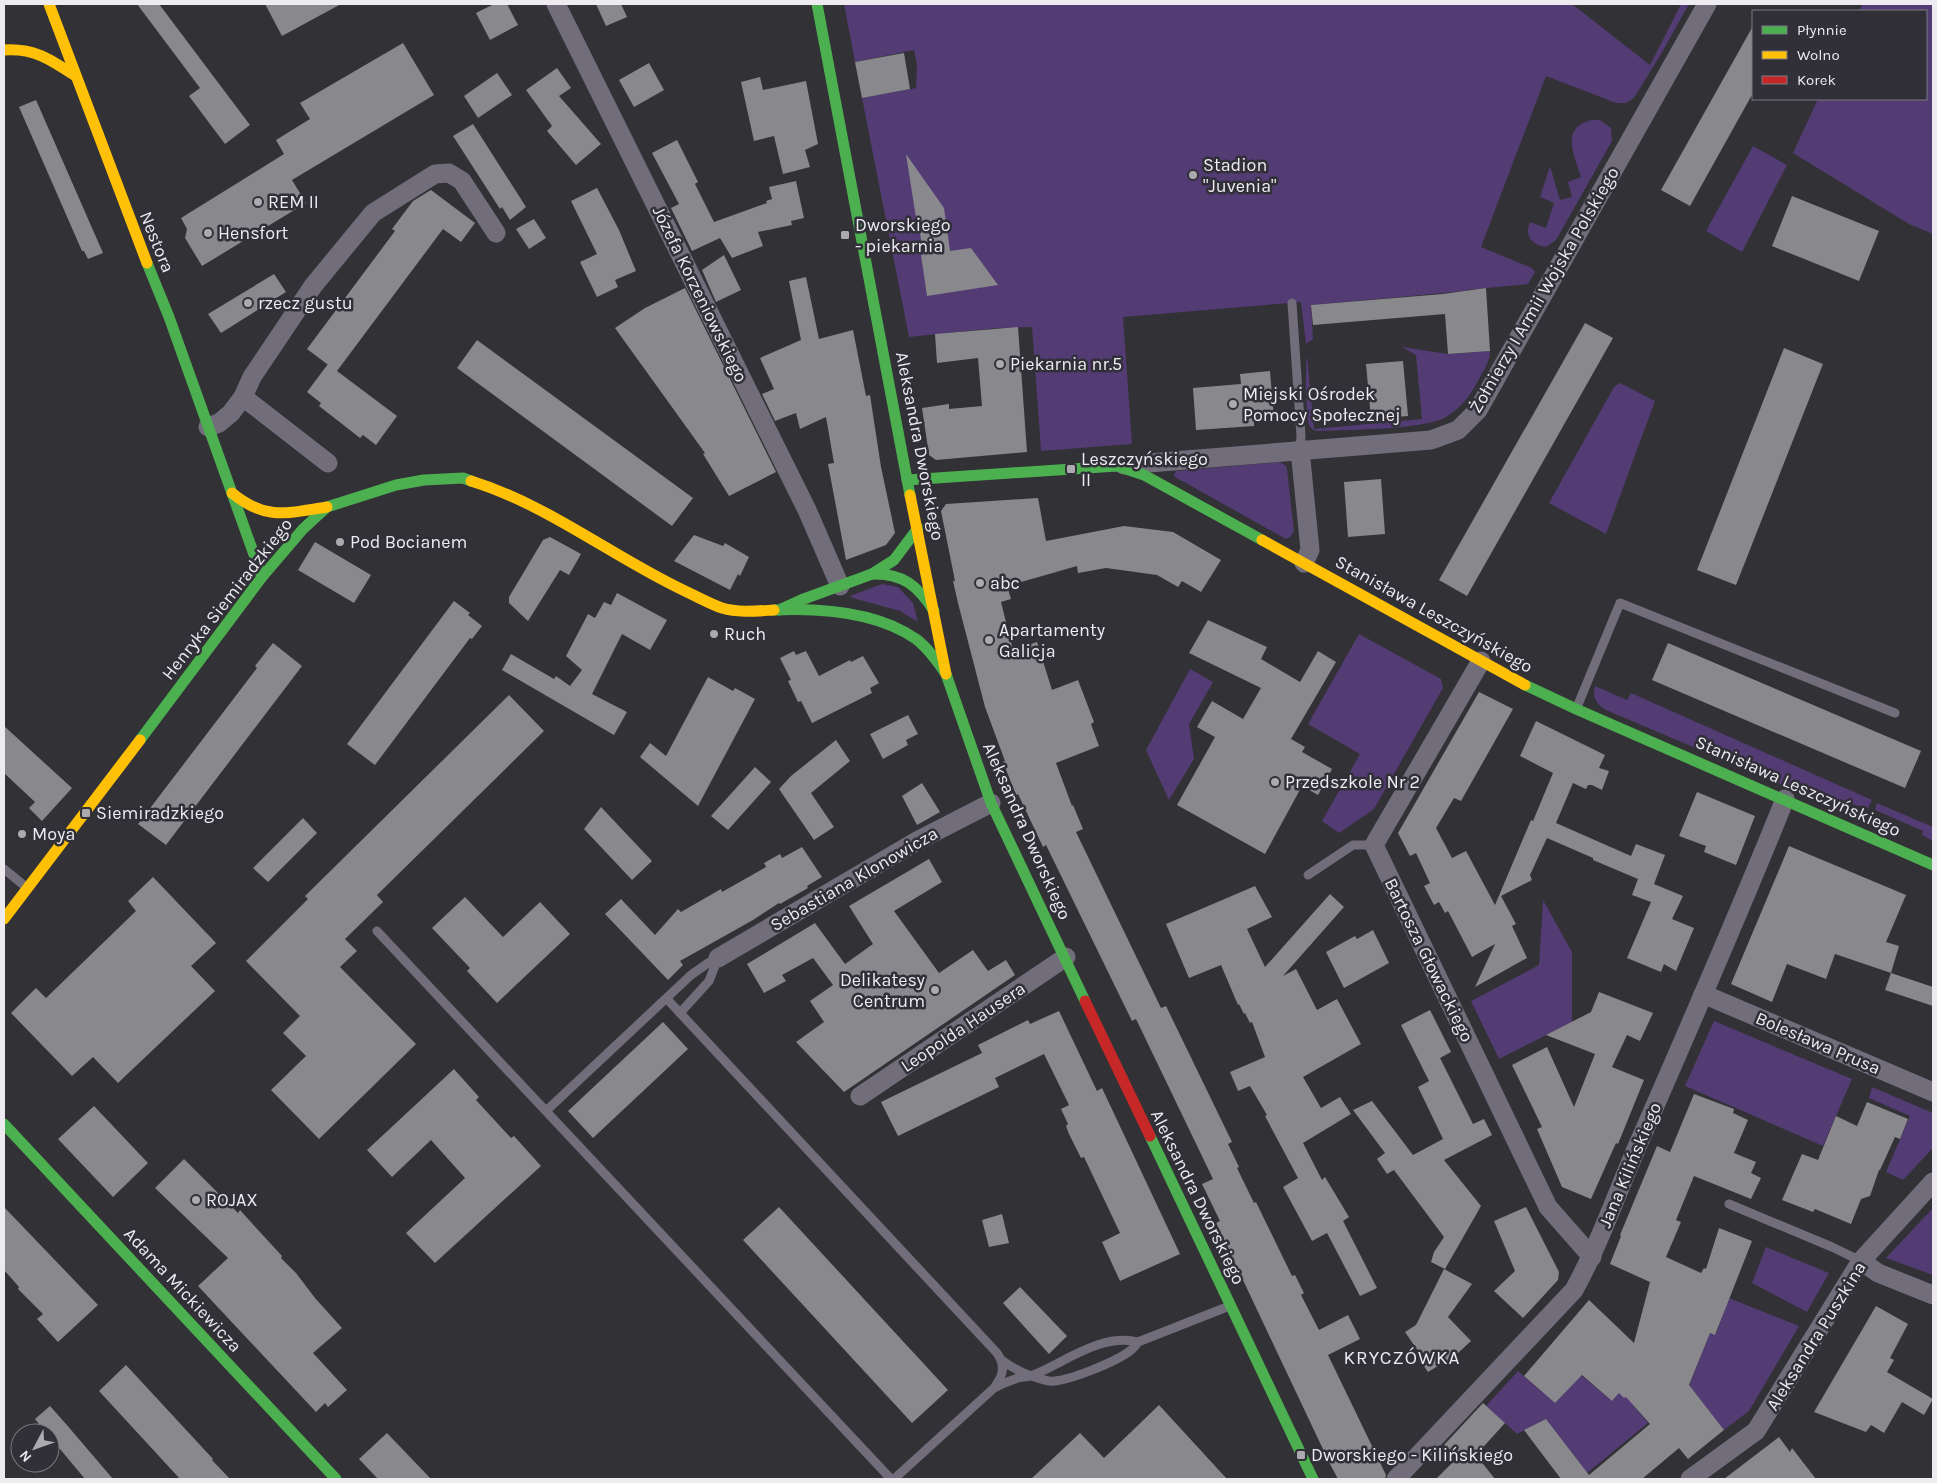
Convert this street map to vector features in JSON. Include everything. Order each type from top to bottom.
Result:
[{"type":"street","name":"Nestora","points":[[49,4],[74,75],[168,317],[262,577]]},
{"type":"street","name":"Józefa Korzeniowskiego","points":[[556,4],[806,510],[840,586]]},
{"type":"street","name":"Aleksandra Dworskiego","points":[[817,4],[907,480],[936,614],[946,674],[961,721],[992,803],[1313,1479]]},
{"type":"street","name":"Żołnierzy I Armii Wojska Polskiego","points":[[1117,466],[1431,440],[1458,430],[1478,410],[1707,4]]},
{"type":"street","points":[[4,50],[21,49],[49,59],[74,75]]},
{"type":"street","points":[[208,427],[219,423],[228,416],[242,398],[252,377],[313,286],[373,213],[435,174],[449,173],[462,181],[496,233]]},
{"type":"street","points":[[242,398],[328,463]]},
{"type":"street","points":[[1300,450],[1310,550],[1304,563]]},
{"type":"street","name":"Stanisława Leszczyńskiego","points":[[907,480],[1117,466],[1144,475],[1481,662],[1576,708],[1933,865]]},
{"type":"street","name":"Henryka Siemiradzkiego","points":[[4,919],[262,577],[303,529],[327,508],[396,484],[463,478],[489,486],[572,526],[656,577],[722,608],[745,612],[778,610],[839,611],[894,627],[917,640],[946,674]]},
{"type":"street","points":[[232,493],[243,504],[256,511],[271,514],[327,508]]},
{"type":"street","points":[[778,610],[872,574],[894,560],[918,528]]},
{"type":"street","points":[[872,574],[892,574],[904,579],[928,601],[936,614]]},
{"type":"street","points":[[1374,845],[1481,662]]},
{"type":"street","name":"Jana Kilińskiego","points":[[1396,1479],[1574,1290],[1592,1256],[1637,1145],[1785,799]]},
{"type":"street","name":"Sebastiana Klonowicza","points":[[718,958],[910,846],[992,803]]},
{"type":"street","name":"Bartosza Głowackiego","points":[[1374,845],[1548,1207],[1592,1256]]},
{"type":"street","name":"Leopolda Hausera","points":[[860,1096],[1066,957]]},
{"type":"street","name":"Bolesława Prusa","points":[[1703,994],[1933,1092]]},
{"type":"street","name":"Adama Mickiewicza","points":[[4,1124],[336,1479]]},
{"type":"street","name":"Aleksandra Puszkina","points":[[1690,1479],[1756,1431],[1861,1261],[1933,1182]]},
{"type":"street","points":[[1861,1261],[1878,1273],[1933,1295]]},
{"type":"lane","points":[[1292,303],[1301,427],[1300,450]]},
{"type":"lane","points":[[1576,708],[1620,603],[1895,713]]},
{"type":"lane","points":[[1308,875],[1353,845],[1374,845]]},
{"type":"lane","points":[[4,869],[28,888]]},
{"type":"lane","points":[[377,930],[892,1479],[994,1388],[1001,1378],[1002,1361],[998,1353],[666,999]]},
{"type":"lane","points":[[546,1111],[691,976],[718,958]]},
{"type":"lane","points":[[680,1013],[710,981],[718,958]]},
{"type":"lane","points":[[1730,1204],[1861,1261]]},
{"type":"lane","points":[[1002,1361],[1021,1372],[1050,1381],[1066,1378],[1112,1362],[1133,1350],[1138,1342],[1230,1306]]},
{"type":"lane","points":[[994,1388],[1032,1375],[1106,1342],[1129,1339],[1138,1342]]},
{"type":"shaded area","name":"Stadion \"Juvenia\"","points":[[844,4],[1572,4],[1650,65],[1681,4],[1689,4],[1634,98],[1626,103],[1616,103],[1546,76],[1481,247],[1532,268],[1535,272],[1528,284],[1311,305],[1313,339],[1306,344],[1301,302],[1123,317],[1132,444],[1041,451],[1032,327],[997,328],[909,337],[862,98],[916,88],[917,65],[914,50],[855,62]]},
{"type":"shaded area","points":[[1863,4],[1933,4],[1933,234],[1909,224],[1793,153],[1818,100],[1927,100],[1927,10],[1860,10]]},
{"type":"shaded area","points":[[1592,120],[1600,120],[1611,128],[1612,141],[1556,240],[1546,247],[1541,246],[1530,239],[1528,227],[1530,222],[1546,228],[1554,203],[1540,197],[1550,166],[1560,200],[1572,197],[1568,182],[1581,177],[1573,151],[1572,136],[1582,124]]},
{"type":"shaded area","points":[[1753,146],[1787,165],[1742,252],[1706,231]]},
{"type":"shaded area","points":[[1402,347],[1448,354],[1490,351],[1490,355],[1471,393],[1460,406],[1446,417],[1421,425],[1403,427],[1317,431],[1311,428],[1308,419],[1307,401],[1307,356],[1314,429],[1422,419],[1416,355]]},
{"type":"shaded area","points":[[1620,383],[1655,401],[1606,534],[1549,503],[1614,387]]},
{"type":"shaded area","points":[[1280,462],[1287,469],[1294,531],[1286,539],[1174,475],[1176,471]]},
{"type":"shaded area","points":[[882,584],[898,587],[913,603],[918,622],[900,611],[850,596]]},
{"type":"shaded area","points":[[1359,634],[1441,679],[1443,688],[1374,809],[1339,833],[1322,821],[1360,754],[1308,724]]},
{"type":"shaded area","points":[[1190,669],[1213,682],[1189,724],[1194,759],[1169,800],[1146,750]]},
{"type":"shaded area","points":[[1595,686],[1627,700],[1631,693],[1872,800],[1868,808],[1832,799],[1823,802],[1606,710],[1596,700],[1594,694]]},
{"type":"shaded area","points":[[1877,803],[1933,827],[1933,841],[1922,835],[1923,831],[1875,810]]},
{"type":"shaded area","points":[[1543,900],[1572,952],[1572,1022],[1499,1059],[1471,1001],[1539,965]]},
{"type":"shaded area","points":[[1714,1021],[1852,1079],[1823,1146],[1685,1086]]},
{"type":"shaded area","points":[[1872,1087],[1933,1113],[1933,1148],[1903,1180],[1886,1172],[1910,1116],[1869,1098]]},
{"type":"shaded area","points":[[1933,1208],[1933,1275],[1886,1258]]},
{"type":"shaded area","points":[[1766,1247],[1829,1273],[1807,1312],[1752,1283]]},
{"type":"shaded area","points":[[1729,1298],[1799,1326],[1749,1411],[1724,1430],[1689,1386],[1710,1332],[1716,1334]]},
{"type":"shaded area","points":[[1518,1371],[1555,1403],[1581,1375],[1612,1401],[1619,1393],[1629,1393],[1633,1405],[1648,1423],[1587,1473],[1546,1419],[1517,1434],[1486,1406]]},
{"type":"building","points":[[137,4],[159,4],[250,125],[225,144],[189,96],[200,88]]},
{"type":"building","points":[[265,4],[341,4],[282,36]]},
{"type":"building","points":[[494,4],[507,4],[518,25],[490,40],[476,13]]},
{"type":"building","points":[[596,4],[621,4],[627,17],[606,26]]},
{"type":"building","points":[[1752,28],[1752,95],[1690,206],[1661,190]]},
{"type":"building","points":[[403,43],[434,95],[292,180],[306,203],[202,266],[185,238],[187,229],[181,218],[284,154],[276,140],[310,119],[300,103]]},
{"type":"building","points":[[904,53],[910,89],[862,98],[855,62]]},
{"type":"building","points":[[649,63],[664,90],[634,107],[619,80]]},
{"type":"building","points":[[557,68],[571,88],[559,96],[601,144],[576,165],[547,131],[552,126],[526,90]]},
{"type":"building","points":[[497,73],[512,95],[478,118],[464,96]]},
{"type":"building","points":[[760,77],[763,90],[806,81],[818,144],[805,150],[810,167],[783,174],[774,136],[754,141],[741,82]]},
{"type":"building","points":[[36,100],[103,253],[88,259],[84,251],[82,251],[19,107]]},
{"type":"building","points":[[473,124],[526,207],[510,220],[502,207],[500,209],[453,136]]},
{"type":"building","points":[[677,140],[698,182],[695,184],[714,222],[767,203],[766,201],[772,199],[769,187],[796,181],[804,218],[791,221],[792,225],[758,232],[763,246],[732,258],[720,238],[692,251],[671,208],[679,204],[652,153]]},
{"type":"building","points":[[906,154],[944,208],[950,251],[971,248],[998,285],[927,296],[918,218],[916,218]]},
{"type":"building","points":[[597,188],[619,230],[636,271],[615,280],[618,287],[597,297],[580,262],[597,254],[571,201]]},
{"type":"building","points":[[431,190],[475,223],[461,242],[443,229],[337,371],[397,416],[376,445],[363,435],[360,438],[319,406],[321,403],[307,392],[328,364],[307,349],[395,231],[392,229],[413,201]]},
{"type":"building","points":[[1792,196],[1879,231],[1859,281],[1772,246]]},
{"type":"building","points":[[534,219],[546,238],[529,249],[516,229]]},
{"type":"building","points":[[724,255],[741,290],[716,302],[702,270]]},
{"type":"building","name":"rzecz gustu","points":[[274,274],[286,292],[221,333],[208,314]]},
{"type":"building","points":[[806,277],[819,339],[853,330],[866,396],[870,395],[881,467],[895,533],[886,545],[846,560],[828,464],[834,463],[826,417],[800,429],[796,413],[775,421],[762,394],[774,389],[760,358],[801,340],[789,281]]},
{"type":"building","points":[[685,288],[776,472],[729,496],[703,454],[705,453],[615,328],[645,308]]},
{"type":"building","points":[[1486,288],[1490,351],[1448,354],[1445,314],[1313,325],[1311,305],[1443,294]]},
{"type":"building","points":[[1585,323],[1613,338],[1467,596],[1439,580]]},
{"type":"building","points":[[1018,327],[1027,452],[936,460],[929,455],[922,408],[949,404],[949,409],[982,406],[978,358],[937,363],[935,334]]},
{"type":"building","points":[[477,340],[693,498],[672,526],[457,368]]},
{"type":"building","points":[[1784,348],[1823,364],[1736,585],[1697,570]]},
{"type":"building","points":[[1403,361],[1408,416],[1371,419],[1366,364]]},
{"type":"building","name":"Miejski Ośrodek Pomocy Społecznej","points":[[1270,371],[1274,420],[1254,422],[1254,426],[1196,430],[1193,388],[1241,384],[1240,374]]},
{"type":"building","points":[[1381,479],[1385,534],[1348,537],[1344,482]]},
{"type":"building","points":[[1038,498],[1046,541],[1124,526],[1173,532],[1221,560],[1201,592],[1182,581],[1178,587],[1157,575],[1106,568],[1078,573],[1077,566],[1007,586],[1011,599],[1001,602],[1013,650],[1037,642],[1052,690],[1078,680],[1094,722],[1091,724],[1099,746],[1056,763],[1083,829],[1076,832],[1161,1008],[1166,1006],[1232,1142],[1228,1144],[1239,1167],[1237,1168],[1254,1203],[1256,1202],[1292,1276],[1295,1275],[1304,1293],[1301,1295],[1319,1330],[1348,1315],[1360,1339],[1328,1355],[1386,1475],[1385,1479],[1338,1479],[1330,1464],[1216,1223],[1220,1221],[1202,1184],[1213,1179],[1136,1019],[1132,1021],[1046,845],[1043,847],[1018,794],[1016,795],[1003,762],[1005,761],[985,707],[958,603],[941,511],[946,504]]},
{"type":"building","points":[[694,535],[723,546],[725,543],[749,557],[740,576],[738,574],[730,590],[674,561]]},
{"type":"building","points":[[550,537],[581,554],[569,575],[560,570],[528,621],[509,603],[509,597],[543,540]]},
{"type":"building","points":[[315,542],[371,575],[354,603],[298,570]]},
{"type":"building","points":[[617,593],[667,620],[650,650],[622,634],[592,694],[627,712],[614,735],[502,670],[511,654],[554,679],[556,676],[570,686],[582,670],[566,656],[588,614],[595,618],[604,602],[611,605]]},
{"type":"building","points":[[454,601],[470,613],[468,615],[482,626],[472,639],[470,638],[375,765],[347,744]]},
{"type":"building","points":[[1208,620],[1267,647],[1261,659],[1300,682],[1318,651],[1336,662],[1291,739],[1305,747],[1302,752],[1332,769],[1318,795],[1302,786],[1265,854],[1177,805],[1215,737],[1197,727],[1212,701],[1243,719],[1261,688],[1189,653]]},
{"type":"building","points":[[273,643],[302,666],[166,845],[138,824],[257,668],[255,666]]},
{"type":"building","points":[[1668,643],[1921,751],[1905,788],[1652,680]]},
{"type":"building","points":[[794,651],[796,655],[806,651],[819,676],[850,660],[851,662],[863,656],[879,683],[870,688],[872,693],[812,723],[801,701],[798,702],[788,681],[791,680],[780,658]]},
{"type":"building","points":[[708,677],[733,691],[735,688],[755,699],[698,806],[640,757],[650,743],[666,756]]},
{"type":"building","points":[[1479,692],[1513,709],[1461,801],[1454,798],[1436,828],[1452,858],[1466,851],[1495,905],[1553,773],[1520,756],[1536,721],[1605,755],[1599,768],[1609,771],[1602,790],[1592,785],[1588,785],[1586,789],[1573,783],[1556,823],[1631,856],[1636,844],[1665,855],[1654,884],[1683,896],[1672,919],[1694,928],[1676,971],[1664,964],[1661,972],[1627,958],[1651,902],[1632,895],[1638,879],[1547,838],[1530,875],[1532,880],[1501,896],[1516,924],[1512,926],[1527,958],[1475,987],[1495,944],[1472,957],[1448,911],[1445,913],[1439,902],[1434,905],[1424,886],[1430,883],[1416,853],[1410,856],[1398,833]]},
{"type":"building","points":[[509,695],[544,731],[377,895],[383,902],[345,939],[357,951],[340,967],[416,1044],[319,1139],[271,1090],[306,1056],[283,1033],[300,1016],[246,961],[308,899],[305,896]]},
{"type":"building","points":[[908,715],[918,734],[906,740],[908,745],[883,759],[870,734]]},
{"type":"building","points":[[4,726],[72,788],[42,821],[29,808],[35,802],[4,773]]},
{"type":"building","points":[[836,740],[850,761],[811,793],[834,827],[814,840],[779,789],[791,776]]},
{"type":"building","points":[[755,767],[771,782],[728,830],[711,816]]},
{"type":"building","points":[[922,783],[940,812],[917,825],[902,796]]},
{"type":"building","points":[[1697,792],[1755,816],[1736,865],[1704,852],[1706,846],[1679,836]]},
{"type":"building","points":[[601,807],[652,861],[632,880],[584,829]]},
{"type":"building","points":[[303,818],[317,833],[268,882],[253,868]]},
{"type":"building","points":[[1789,846],[1906,895],[1886,942],[1899,946],[1891,973],[1835,954],[1826,979],[1787,964],[1772,1002],[1731,984]]},
{"type":"building","points":[[802,847],[822,877],[807,886],[808,888],[680,961],[683,965],[668,980],[605,914],[621,899],[655,935],[678,909],[681,912],[721,889],[722,892],[766,867],[764,863],[780,854],[782,858]]},
{"type":"building","points":[[929,859],[942,882],[894,911],[939,973],[973,950],[988,971],[1006,960],[1015,975],[844,1092],[796,1042],[824,1022],[810,1001],[833,985],[813,958],[782,975],[786,981],[764,993],[747,964],[815,923],[845,964],[873,944],[849,906]]},
{"type":"building","points":[[153,877],[216,943],[191,966],[215,991],[118,1083],[93,1057],[72,1076],[11,1013],[36,988],[46,998],[136,911],[128,901]]},
{"type":"building","points":[[1255,886],[1272,917],[1247,929],[1265,967],[1330,894],[1344,907],[1283,976],[1296,969],[1317,1010],[1337,999],[1361,1044],[1303,1077],[1321,1108],[1340,1097],[1351,1114],[1303,1143],[1322,1180],[1325,1177],[1349,1217],[1343,1221],[1377,1288],[1360,1296],[1327,1233],[1312,1241],[1283,1187],[1298,1178],[1265,1116],[1267,1115],[1250,1086],[1238,1091],[1230,1072],[1265,1057],[1252,1022],[1250,1023],[1238,1005],[1221,965],[1189,978],[1166,924]]},
{"type":"building","points":[[465,897],[503,937],[540,902],[570,934],[497,1003],[467,971],[470,968],[432,928]]},
{"type":"building","points":[[1373,930],[1389,963],[1344,988],[1326,952],[1355,936],[1357,939]]},
{"type":"building","points":[[1891,973],[1933,987],[1933,1006],[1885,990]]},
{"type":"building","points":[[1599,992],[1653,1013],[1640,1041],[1627,1035],[1612,1067],[1644,1080],[1618,1144],[1616,1143],[1591,1199],[1562,1187],[1537,1129],[1542,1127],[1512,1065],[1547,1047],[1574,1107],[1595,1054],[1546,1035],[1591,1012]]},
{"type":"building","points":[[1430,1010],[1451,1052],[1440,1058],[1473,1124],[1484,1119],[1492,1135],[1444,1160],[1481,1206],[1445,1269],[1431,1262],[1434,1252],[1444,1237],[1394,1170],[1387,1174],[1377,1159],[1385,1153],[1353,1110],[1372,1101],[1413,1155],[1443,1139],[1418,1087],[1429,1081],[1401,1025]]},
{"type":"building","points":[[1059,1011],[1097,1091],[1102,1088],[1180,1254],[1120,1281],[1102,1242],[1120,1233],[1084,1157],[1081,1158],[1069,1134],[1066,1126],[1068,1124],[1061,1109],[1069,1105],[1044,1054],[995,1078],[999,1087],[898,1136],[881,1102],[982,1053],[978,1045],[1028,1020],[1030,1024]]},
{"type":"building","points":[[663,1022],[688,1049],[593,1138],[568,1111]]},
{"type":"building","points":[[454,1069],[479,1097],[476,1100],[511,1138],[514,1136],[541,1166],[435,1263],[406,1233],[465,1178],[431,1140],[392,1177],[367,1150]]},
{"type":"building","points":[[1694,1094],[1734,1109],[1733,1113],[1748,1120],[1734,1153],[1756,1162],[1751,1173],[1761,1178],[1751,1199],[1694,1176],[1676,1220],[1681,1222],[1666,1257],[1701,1273],[1704,1268],[1706,1269],[1719,1228],[1752,1241],[1715,1335],[1710,1333],[1689,1385],[1724,1430],[1688,1459],[1679,1448],[1642,1479],[1561,1479],[1524,1430],[1546,1419],[1589,1475],[1650,1424],[1626,1397],[1624,1398],[1619,1393],[1612,1401],[1582,1375],[1555,1403],[1524,1376],[1589,1300],[1634,1343],[1650,1282],[1610,1264],[1657,1146],[1670,1152]]},
{"type":"building","points":[[1867,1102],[1908,1119],[1900,1139],[1895,1137],[1879,1170],[1870,1196],[1861,1199],[1851,1224],[1815,1209],[1813,1212],[1782,1200],[1802,1154],[1818,1160],[1836,1116],[1857,1126]]},
{"type":"building","points":[[94,1106],[148,1163],[113,1197],[58,1139]]},
{"type":"building","points":[[184,1159],[238,1213],[240,1210],[282,1256],[281,1258],[342,1328],[313,1353],[347,1390],[328,1407],[325,1403],[316,1412],[198,1286],[228,1258],[155,1188]]},
{"type":"building","points":[[4,1207],[98,1305],[58,1342],[37,1319],[43,1314],[18,1289],[19,1287],[4,1270]]},
{"type":"building","points":[[779,1207],[948,1390],[912,1423],[743,1240]]},
{"type":"building","points":[[1526,1207],[1559,1272],[1558,1280],[1523,1318],[1494,1291],[1515,1271],[1494,1221]]},
{"type":"building","points":[[1002,1214],[1009,1243],[989,1247],[982,1220]]},
{"type":"building","points":[[1444,1269],[1472,1284],[1448,1317],[1471,1341],[1445,1365],[1443,1363],[1428,1372],[1415,1353],[1418,1351],[1405,1332],[1416,1325]]},
{"type":"building","points":[[1020,1287],[1067,1336],[1049,1354],[1003,1303]]},
{"type":"building","points":[[1876,1306],[1908,1324],[1890,1358],[1894,1360],[1887,1372],[1933,1399],[1924,1415],[1902,1402],[1884,1433],[1871,1425],[1866,1432],[1814,1412]]},
{"type":"building","points":[[126,1365],[230,1479],[180,1479],[99,1391]]},
{"type":"building","points":[[1483,1403],[1505,1423],[1476,1455],[1495,1479],[1436,1479],[1458,1457],[1444,1445]]},
{"type":"building","points":[[1159,1405],[1227,1479],[1031,1479],[1080,1433],[1104,1458]]},
{"type":"building","points":[[50,1406],[113,1479],[85,1479],[60,1449],[60,1423],[38,1423],[35,1419]]},
{"type":"building","points":[[387,1433],[431,1479],[378,1479],[359,1459]]},
{"type":"building","points":[[1779,1437],[1790,1452],[1792,1448],[1816,1479],[1724,1479]]},
{"type":"traffic: fast","points":[[817,4],[910,495]]},
{"type":"traffic: fast","points":[[147,263],[169,317],[262,577]]},
{"type":"traffic: fast","points":[[907,480],[1117,466],[1144,475],[1262,540]]},
{"type":"traffic: fast","points":[[140,740],[262,577],[303,529],[327,507],[396,485],[424,480],[463,478],[471,481]]},
{"type":"traffic: fast","points":[[779,610],[872,574],[894,560],[918,528]]},
{"type":"traffic: fast","points":[[872,574],[893,576],[909,583],[916,588],[934,611]]},
{"type":"traffic: fast","points":[[774,610],[829,611],[866,617],[901,630],[916,639],[932,655],[946,674],[991,803],[1085,1001]]},
{"type":"traffic: fast","points":[[1525,685],[1933,865]]},
{"type":"traffic: fast","points":[[4,1124],[336,1479]]},
{"type":"traffic: fast","points":[[1150,1136],[1313,1479]]},
{"type":"traffic: slow","points":[[49,4],[147,263]]},
{"type":"traffic: slow","points":[[4,50],[33,53],[57,64],[74,75]]},
{"type":"traffic: slow","points":[[471,481],[500,491],[527,504],[633,564],[713,605],[735,611],[774,610]]},
{"type":"traffic: slow","points":[[232,493],[256,508],[277,513],[327,507]]},
{"type":"traffic: slow","points":[[910,495],[946,674]]},
{"type":"traffic: slow","points":[[1262,540],[1525,685]]},
{"type":"traffic: slow","points":[[4,919],[140,740]]},
{"type":"traffic: jam","points":[[1085,1001],[1150,1136]]},
{"type":"place","name":"Stadion \"Juvenia\"","points":[[1193,175]]},
{"type":"place","name":"REM II","points":[[258,202]]},
{"type":"place","name":"Hensfort","points":[[208,233]]},
{"type":"place","name":"Dworskiego - piekarnia","points":[[845,235]]},
{"type":"place","name":"rzecz gustu","points":[[248,303]]},
{"type":"place","name":"Piekarnia nr.5","points":[[1000,364]]},
{"type":"place","name":"Miejski Ośrodek Pomocy Społecznej","points":[[1233,404]]},
{"type":"place","name":"Leszczyńskiego II","points":[[1071,469]]},
{"type":"place","name":"Pod Bocianem","points":[[340,542]]},
{"type":"place","name":"abc","points":[[980,583]]},
{"type":"place","name":"Ruch","points":[[714,634]]},
{"type":"place","name":"Apartamenty Galicja","points":[[989,640]]},
{"type":"place","name":"Przedszkole Nr 2","points":[[1275,782]]},
{"type":"place","name":"Siemiradzkiego","points":[[86,813]]},
{"type":"place","name":"Moya","points":[[22,834]]},
{"type":"place","name":"Delikatesy Centrum","points":[[935,990]]},
{"type":"place","name":"ROJAX","points":[[196,1200]]},
{"type":"place","name":"Dworskiego - Kilińskiego","points":[[1301,1455]]},
{"type":"district","name":"KRYCZÓWKA","points":[[1402,1357]]}]
